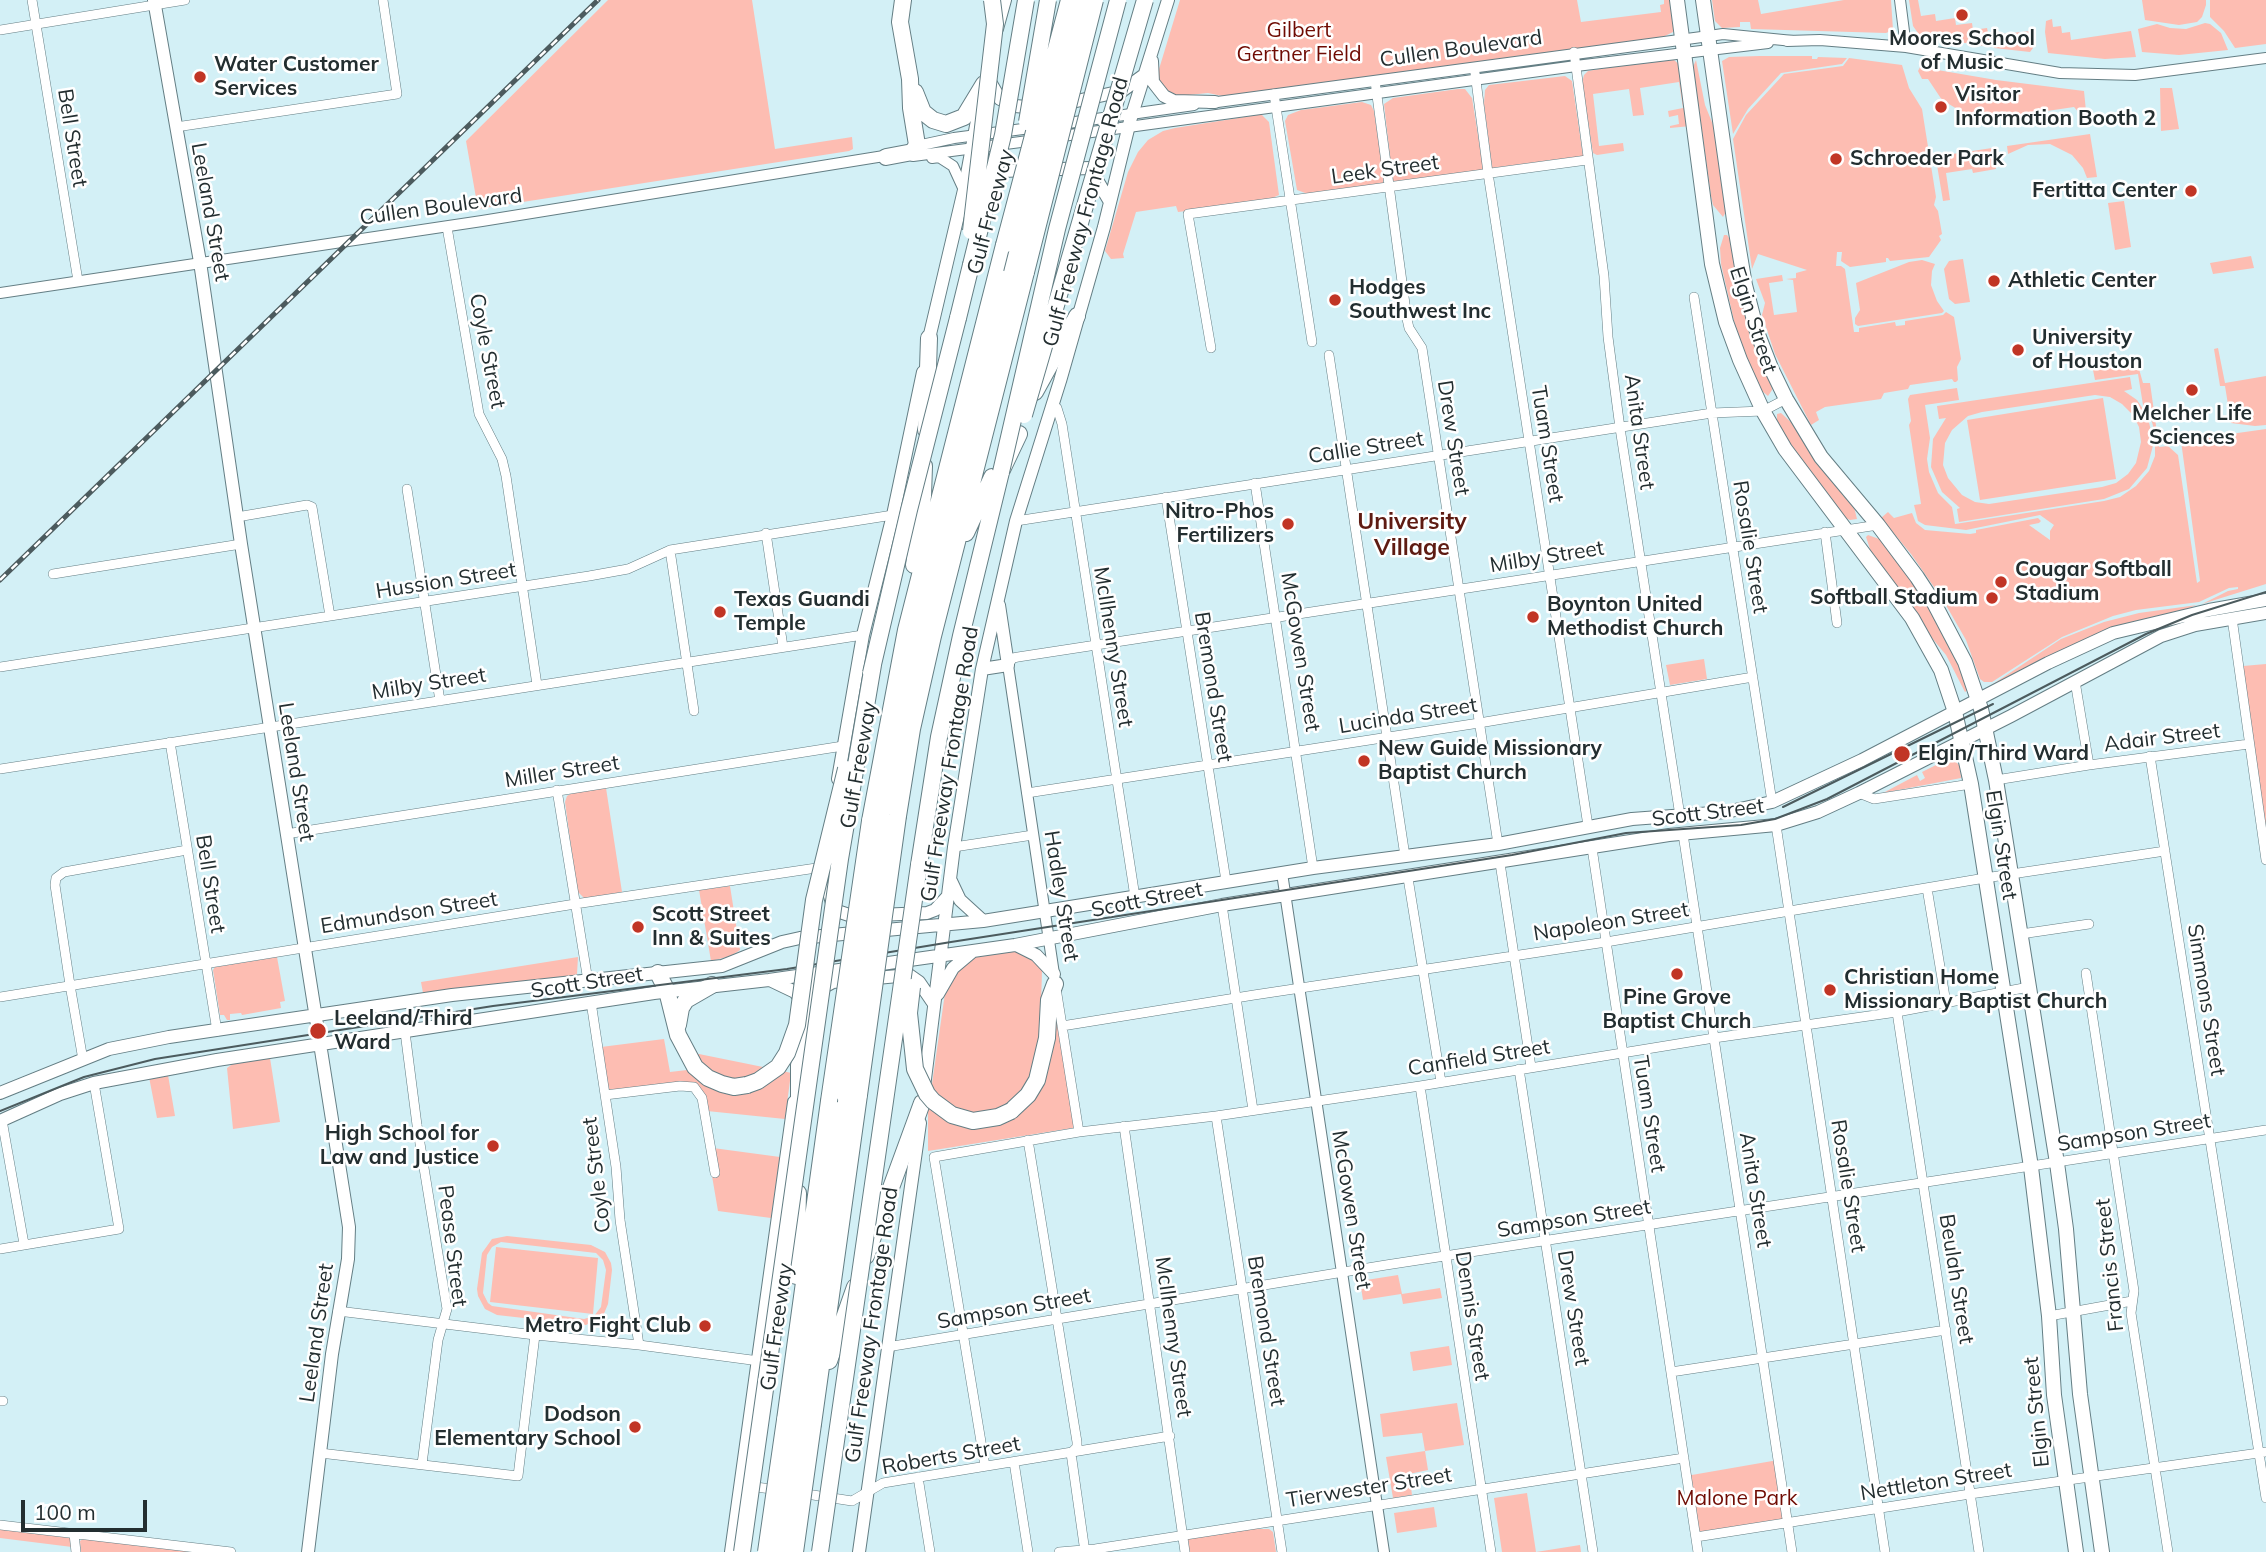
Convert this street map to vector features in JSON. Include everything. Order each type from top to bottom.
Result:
[{"type":"highway","points":[[890,158],[918,151],[900,22],[903,0]]},
{"type":"highway","points":[[971,265],[970,241],[995,24],[992,0]]},
{"type":"highway","points":[[658,973],[667,991],[683,1049],[695,1068],[708,1078],[734,1087],[758,1081],[778,1067],[787,1053],[797,1025],[814,900],[1003,135],[1026,0]]},
{"type":"highway","points":[[1003,135],[1014,113],[1035,0]]},
{"type":"highway","points":[[1004,245],[1048,0]]},
{"type":"highway","name":"Gulf Freeway","points":[[884,819],[906,630],[1069,0]]},
{"type":"highway","name":"Gulf Freeway","points":[[884,819],[912,729],[1080,0]]},
{"type":"highway","name":"Gulf Freeway","points":[[781,1552],[884,819],[911,673],[1095,0]]},
{"type":"highway","points":[[820,1552],[939,737],[1057,229],[1118,0]]},
{"type":"highway","points":[[1001,472],[1018,434],[1144,0]]},
{"type":"highway","points":[[910,79],[923,112],[933,120],[946,124],[964,117],[985,78]]},
{"type":"highway","points":[[949,571],[998,465],[1077,316]]},
{"type":"highway","points":[[906,630],[923,496],[929,338]]},
{"type":"highway","points":[[741,1552],[840,859],[873,665]]},
{"type":"highway","points":[[919,865],[909,1013],[915,1069],[933,1101],[960,1118],[983,1121],[1011,1111],[1028,1094],[1037,1080],[1047,1038],[1049,1000],[1055,979]]},
{"type":"highway","points":[[678,1035],[681,1008],[686,1000],[712,985]]},
{"type":"highway","points":[[794,1357],[799,1065]]},
{"type":"highway","name":"Gulf Freeway","points":[[795,1552],[799,1421],[794,1357],[844,1098]]},
{"type":"highway","name":"Gulf Freeway","points":[[766,1552],[799,1421],[816,1404],[844,1098]]},
{"type":"highway","points":[[816,1404],[846,1311],[922,1103]]},
{"type":"main road","points":[[731,1552],[808,1011],[824,867],[843,746],[863,635],[893,515],[929,338],[964,190],[985,78],[1005,0]]},
{"type":"main road","name":"Gulf Freeway Frontage Road","points":[[859,1552],[922,1103],[954,848],[982,669],[1016,521],[1110,202],[1132,114],[1168,0]]},
{"type":"main road","name":"Elgin Street","points":[[1677,0],[1712,264],[1726,322],[1740,360],[1763,411],[1786,449],[1905,606],[1941,670],[1955,712],[1971,784],[2031,1167],[2049,1316],[2054,1395],[2076,1552]]},
{"type":"main road","name":"Elgin Street","points":[[1703,0],[1734,220],[1745,285],[1757,332],[1786,399],[1821,457],[1917,577],[1949,629],[1965,662],[1978,699],[1996,780],[2057,1163],[2091,1476],[2102,1552]]},
{"type":"main road","name":"Leeland Street","points":[[155,2],[200,262],[241,544],[349,1227],[348,1259],[338,1311],[308,1552]]},
{"type":"main road","points":[[1152,52],[1153,82],[1164,96],[1174,101],[1215,102]]},
{"type":"main road","points":[[985,78],[1000,99],[1015,106],[1041,109],[1122,91],[1144,75]]},
{"type":"main road","points":[[964,190],[1002,171],[1090,168],[1110,202]]},
{"type":"main road","points":[[1707,225],[1734,220]]},
{"type":"main road","points":[[982,669],[1008,665],[998,598]]},
{"type":"main road","name":"Scott Street","points":[[0,1093],[109,1049],[217,1031],[452,995],[722,966],[782,942],[816,936],[983,921],[1226,881],[1497,844],[1632,819],[1726,812],[1772,802],[1862,761],[2070,652],[2113,633],[2195,613],[2266,600]]},
{"type":"main road","name":"Scott Street","points":[[1,1120],[60,1094],[94,1083],[217,1060],[667,991],[769,980],[1016,945],[1222,905],[1683,834],[1776,825],[1818,812],[1859,793],[2161,636],[2195,625],[2266,612]]},
{"type":"main road","points":[[828,844],[828,889],[837,911],[852,916],[927,912],[935,910],[948,896]]},
{"type":"main road","points":[[950,878],[960,900],[983,921]]},
{"type":"main road","points":[[1016,945],[1035,955],[1055,979]]},
{"type":"main road","points":[[808,1011],[819,989],[833,982],[909,975],[919,982],[934,1004],[948,975],[974,951]]},
{"type":"main road","points":[[769,980],[795,992],[808,1011]]},
{"type":"street","name":"Bell Street","points":[[32,0],[78,281]]},
{"type":"street","points":[[0,30],[155,2],[185,0]]},
{"type":"street","points":[[176,127],[397,94],[383,0]]},
{"type":"street","points":[[1900,0],[1906,47]]},
{"type":"street","name":"Cullen Boulevard","points":[[0,293],[890,158],[1132,114],[1574,52],[1710,43],[1723,34],[1906,47],[2060,73],[2136,75],[2266,58]]},
{"type":"street","name":"Cullen Boulevard","points":[[918,146],[1128,128],[1476,81],[1683,46]]},
{"type":"street","name":"Anita Street","points":[[1574,52],[1604,276],[1608,337],[1620,428],[1680,816]]},
{"type":"street","name":"Tuam Street","points":[[1474,68],[1588,826]]},
{"type":"street","name":"Drew Street","points":[[1374,81],[1407,319],[1409,328],[1422,348],[1497,844]]},
{"type":"street","points":[[1274,94],[1312,342]]},
{"type":"street","points":[[890,158],[939,157],[946,160],[953,166],[964,190]]},
{"type":"street","name":"Leek Street","points":[[1211,348],[1188,215],[1587,160]]},
{"type":"street","name":"Coyle Street","points":[[447,226],[479,414],[502,459],[506,476],[537,685]]},
{"type":"street","name":"Rosalie Street","points":[[1694,297],[1772,802]]},
{"type":"street","points":[[1329,355],[1405,856]]},
{"type":"street","points":[[1763,411],[1786,399]]},
{"type":"street","name":"McIlhenny Street","points":[[1052,404],[1057,408],[1062,424],[1135,897]]},
{"type":"street","name":"Callie Street","points":[[1016,521],[1712,412],[1763,411]]},
{"type":"street","name":"McGowen Street","points":[[1255,483],[1313,868]]},
{"type":"street","points":[[407,489],[440,701]]},
{"type":"street","name":"Bremond Street","points":[[1166,497],[1226,881]]},
{"type":"street","points":[[237,517],[312,507],[330,616]]},
{"type":"street","name":"Hussion Street","points":[[0,667],[622,571],[670,550],[893,515]]},
{"type":"street","name":"Milby Street","points":[[1008,665],[1018,657],[1641,559],[1878,525]]},
{"type":"street","points":[[1825,531],[1837,623]]},
{"type":"street","points":[[766,533],[783,647]]},
{"type":"street","points":[[53,574],[241,544]]},
{"type":"street","points":[[670,550],[694,711]]},
{"type":"street","points":[[2232,618],[2266,860]]},
{"type":"street","name":"Milby Street","points":[[0,769],[863,635]]},
{"type":"street","name":"Hadley Street","points":[[1008,665],[1079,1132]]},
{"type":"street","name":"Lucinda Street","points":[[1027,793],[1479,723],[1753,677]]},
{"type":"street","points":[[2075,681],[2089,765]]},
{"type":"street","name":"Bell Street","points":[[170,742],[217,1031]]},
{"type":"street","name":"Adair Street","points":[[1996,780],[2249,744]]},
{"type":"street","name":"Miller Street","points":[[286,834],[843,746]]},
{"type":"street","name":"Simmons Street","points":[[2150,756],[2263,1452],[2266,1498]]},
{"type":"street","points":[[1859,793],[1874,799],[1971,784]]},
{"type":"street","points":[[557,790],[588,981]]},
{"type":"street","name":"Rosalie Street","points":[[1776,825],[1885,1552]]},
{"type":"street","name":"Anita Street","points":[[1683,834],[1792,1552]]},
{"type":"street","points":[[954,848],[1033,835]]},
{"type":"street","name":"Tuam Street","points":[[1592,848],[1698,1552]]},
{"type":"street","points":[[83,1060],[56,878],[64,872],[187,850]]},
{"type":"street","name":"Napoleon Street","points":[[1062,1026],[1606,942],[1985,878],[2165,851]]},
{"type":"street","points":[[1500,863],[1531,1067]]},
{"type":"street","name":"Edmundson Street","points":[[0,997],[575,904],[824,867]]},
{"type":"street","name":"McGowen Street","points":[[1282,873],[1384,1552]]},
{"type":"street","points":[[1408,877],[1441,1082]]},
{"type":"street","points":[[1927,888],[1946,1003]]},
{"type":"street","points":[[1222,905],[1253,1110]]},
{"type":"street","points":[[2021,934],[2089,923]]},
{"type":"street","name":"Francis Street","points":[[2086,974],[2134,1291],[2131,1312],[2168,1552]]},
{"type":"street","name":"Canfield Street","points":[[963,1335],[934,1157],[1079,1132],[1216,1116],[1897,1012],[2029,987]]},
{"type":"street","name":"Coyle Street","points":[[592,1002],[617,1168],[620,1220],[639,1345]]},
{"type":"street","name":"Beulah Street","points":[[1897,1012],[1979,1552]]},
{"type":"street","name":"Pease Street","points":[[405,1032],[447,1309],[438,1340],[422,1464]]},
{"type":"street","name":"Drew Street","points":[[1519,1069],[1593,1552]]},
{"type":"street","points":[[0,1249],[118,1229],[94,1083]]},
{"type":"street","points":[[605,1095],[680,1086],[694,1087],[702,1098],[715,1173]]},
{"type":"street","name":"Dennis Street","points":[[1420,1086],[1491,1552]]},
{"type":"street","name":"Bremond Street","points":[[1216,1116],[1282,1552]]},
{"type":"street","points":[[1,1120],[24,1244]]},
{"type":"street","name":"McIlhenny Street","points":[[1124,1126],[1185,1552]]},
{"type":"street","name":"Sampson Street","points":[[887,1347],[1341,1272],[2266,1130]]},
{"type":"street","points":[[1028,1140],[1077,1441],[1077,1447],[1071,1453],[1085,1550]]},
{"type":"street","points":[[2049,1316],[2132,1301]]},
{"type":"street","points":[[338,1311],[759,1361]]},
{"type":"street","points":[[1671,1372],[1946,1330]]},
{"type":"street","points":[[320,1453],[518,1476],[535,1335]]},
{"type":"street","points":[[963,1335],[985,1466]]},
{"type":"street","name":"Roberts Street","points":[[741,1485],[852,1501],[883,1483],[1170,1436]]},
{"type":"street","name":"Nettleton Street","points":[[1696,1537],[2263,1452]]},
{"type":"street","name":"Tierwester Street","points":[[1059,1552],[1095,1549],[1684,1458]]},
{"type":"street","points":[[1014,1462],[1028,1552]]},
{"type":"street","points":[[918,1477],[930,1552]]},
{"type":"street","points":[[0,1525],[232,1552]]},
{"type":"street","points":[[74,1534],[76,1552]]},
{"type":"green space","points":[[608,0],[752,0],[775,149],[852,137],[853,149],[478,209],[466,141]]},
{"type":"green space","name":"Gilbert Gertner Field","points":[[1180,0],[1577,0],[1581,22],[1661,12],[1660,5],[1664,4],[1664,0],[1671,0],[1674,24],[1673,32],[1663,37],[1227,97],[1208,93],[1169,97],[1156,79]]},
{"type":"green space","points":[[1712,0],[1758,0],[1761,14],[1844,0],[1891,0],[1893,30],[1886,33],[1751,29],[1750,22],[1740,22],[1740,27],[1722,28],[1715,21]]},
{"type":"green space","points":[[1909,0],[1918,0],[1921,16],[1935,14],[1936,21],[1955,18],[1956,25],[1972,23],[1973,30],[1987,28],[1991,47],[1920,36],[1913,26]]},
{"type":"green space","points":[[2142,0],[2206,0],[2206,5],[2197,22],[2179,25],[2145,20]]},
{"type":"green space","points":[[2210,0],[2266,0],[2266,44],[2235,48],[2224,31],[2210,17]]},
{"type":"green space","points":[[2052,19],[2053,27],[2061,26],[2062,33],[2070,32],[2071,40],[2131,31],[2136,57],[2105,59],[2048,53],[2046,21]]},
{"type":"green space","points":[[2205,23],[2221,33],[2228,50],[2179,55],[2142,52],[2138,29],[2157,24],[2186,29]]},
{"type":"green space","points":[[2031,31],[2033,48],[2030,52],[1994,48],[1992,35]]},
{"type":"green space","points":[[1729,57],[1847,58],[1842,64],[1781,73],[1748,109],[1733,134],[1722,61]]},
{"type":"green space","points":[[1849,58],[1902,65],[1909,88],[1922,109],[1936,197],[1934,205],[1938,211],[1942,234],[1929,257],[1890,261],[1886,258],[1886,262],[1850,267],[1841,261],[1842,252],[1837,252],[1836,266],[1845,269],[1854,332],[1859,332],[1859,328],[1895,322],[1896,326],[1905,325],[1905,321],[1943,315],[1946,312],[1954,317],[1961,359],[1957,367],[1956,382],[1952,379],[1910,385],[1908,389],[1884,393],[1881,399],[1825,407],[1816,412],[1819,420],[1811,425],[1775,354],[1762,315],[1765,303],[1756,279],[1782,275],[1783,281],[1769,283],[1774,315],[1797,312],[1793,280],[1786,279],[1796,278],[1796,273],[1807,270],[1758,254],[1752,269],[1733,139],[1746,115],[1784,74],[1843,66]]},
{"type":"green space","points":[[1674,60],[1681,66],[1691,126],[1670,128],[1679,124],[1678,115],[1669,117],[1668,111],[1683,108],[1679,82],[1640,88],[1644,115],[1633,116],[1629,89],[1593,94],[1599,146],[1623,143],[1624,151],[1597,155],[1593,153],[1582,83],[1584,75],[1588,71],[1605,68]]},
{"type":"green space","points":[[1696,60],[1705,105],[1720,142],[1728,208],[1723,217],[1713,205],[1711,196],[1693,67]]},
{"type":"green space","points":[[1920,67],[2084,91],[2086,111],[2080,114],[2074,107],[1993,119],[1969,115],[1966,123],[1961,121],[1964,113],[1942,100],[1928,79],[1922,79],[1918,71]]},
{"type":"green space","points":[[1565,76],[1572,81],[1583,156],[1492,168],[1484,104],[1485,90],[1489,85]]},
{"type":"green space","points":[[2160,88],[2172,88],[2179,129],[2161,131]]},
{"type":"green space","points":[[1465,89],[1472,98],[1484,173],[1393,183],[1384,104],[1393,98]]},
{"type":"green space","points":[[1362,102],[1371,105],[1374,111],[1383,184],[1308,194],[1297,190],[1285,121],[1288,115],[1301,110]]},
{"type":"green space","points":[[1262,115],[1269,122],[1279,195],[1266,201],[1178,212],[1176,206],[1136,212],[1124,258],[1111,259],[1105,251],[1128,172],[1138,152],[1148,140],[1163,131],[1175,128]]},
{"type":"green space","points":[[2090,134],[2097,177],[2087,178],[2083,168],[2072,155],[2050,144],[2028,145],[2008,154],[2007,146]]},
{"type":"green space","points":[[1992,148],[1996,169],[1973,173],[1972,169],[1946,173],[1950,200],[1943,201],[1936,159],[1939,156]]},
{"type":"green space","points":[[2124,201],[2131,247],[2115,250],[2108,203]]},
{"type":"green space","points":[[1724,235],[1727,235],[1733,244],[1771,379],[1772,390],[1768,396],[1757,387],[1740,347],[1721,264],[1720,248]]},
{"type":"green space","points":[[2251,256],[2254,268],[2213,274],[2210,263]]},
{"type":"green space","points":[[1963,259],[1970,302],[1955,304],[1949,299],[1944,269],[1949,261]]},
{"type":"green space","points":[[1922,260],[1935,264],[1931,285],[1944,311],[1942,313],[1858,326],[1855,324],[1860,310],[1856,283],[1909,262]]},
{"type":"green space","points":[[2218,348],[2225,383],[2266,376],[2266,425],[2231,423],[2225,386],[2220,386],[2214,349]]},
{"type":"green space","points":[[2132,364],[2133,370],[2139,369],[2143,383],[2150,383],[2159,447],[2168,446],[2178,455],[2197,583],[2200,581],[2181,441],[2266,429],[2266,584],[2202,604],[2238,587],[2229,588],[2199,602],[2136,610],[2113,616],[2062,637],[1992,682],[1984,682],[1980,679],[1966,640],[1943,600],[1911,554],[1881,518],[1888,512],[1894,518],[1912,513],[1916,523],[1925,530],[1970,534],[1976,533],[1976,530],[2038,518],[2041,521],[2039,523],[2029,525],[2050,540],[2050,531],[2054,525],[2040,515],[1966,530],[1925,525],[1918,521],[1914,505],[1921,504],[1909,425],[1911,421],[1908,399],[1910,395],[1957,388],[1959,400],[1925,405],[1930,438],[1927,459],[1929,472],[1938,493],[1952,507],[1955,524],[2104,501],[2120,497],[2136,486],[2149,471],[2155,456],[2155,433],[2150,415],[2143,405],[2138,374],[2095,380],[2093,370]]},
{"type":"green space","points":[[2130,377],[2132,389],[2124,391],[2137,400],[2147,415],[2154,442],[2147,468],[2129,489],[2104,499],[1959,522],[1957,509],[1960,508],[1942,492],[1931,467],[1933,439],[1946,418],[1939,419],[1937,406]],"holes":[[[2095,395],[2110,397],[2133,415],[2139,427],[2141,442],[2136,463],[2128,474],[2116,483],[1989,504],[1975,502],[1962,495],[1948,478],[1943,465],[1945,443],[1952,430],[1968,416]]]},
{"type":"green space","points":[[2103,398],[2116,479],[1980,500],[1967,420]]},
{"type":"green space","points":[[1781,413],[1795,426],[1854,507],[1857,519],[1850,520],[1841,516],[1777,427],[1777,414]]},
{"type":"green space","points":[[1868,535],[1882,540],[1910,576],[1951,645],[1969,689],[1965,692],[1946,655],[1871,552],[1866,537]]},
{"type":"green space","points":[[2197,605],[1990,686],[2061,639],[2104,622],[2139,613]]},
{"type":"green space","points":[[1704,659],[1707,679],[1670,685],[1666,665]]},
{"type":"green space","points":[[2266,664],[2266,832],[2243,666]]},
{"type":"green space","points":[[1946,760],[1956,762],[1960,766],[1961,778],[1883,793],[1917,775],[1920,781],[1925,778],[1922,772]]},
{"type":"green space","points":[[606,788],[622,892],[585,899],[577,891],[565,802],[567,796],[572,793]]},
{"type":"green space","points":[[730,886],[740,950],[731,956],[711,961],[699,890]]},
{"type":"green space","points":[[1022,951],[1038,964],[1042,971],[1040,1039],[1035,1068],[1024,1092],[1008,1107],[971,1116],[953,1110],[931,1091],[946,986],[951,976],[975,956]]},
{"type":"green space","points":[[277,957],[285,1001],[280,1002],[281,1008],[242,1015],[230,1014],[230,1020],[220,1015],[213,970],[215,967]]},
{"type":"green space","points":[[578,957],[577,974],[569,979],[423,993],[421,982]]},
{"type":"green space","points":[[1052,1017],[1056,1017],[1073,1128],[928,1151],[928,1105],[942,1117],[1018,1114]]},
{"type":"green space","points":[[664,1039],[670,1072],[687,1070],[706,1086],[721,1092],[740,1093],[758,1089],[773,1081],[783,1071],[791,1073],[785,1119],[707,1111],[705,1094],[689,1082],[609,1092],[601,1047]]},
{"type":"green space","points":[[694,1053],[768,1068],[752,1078],[729,1080],[708,1071]]},
{"type":"green space","points":[[270,1058],[280,1122],[233,1129],[227,1068],[234,1063]]},
{"type":"green space","points":[[168,1075],[175,1116],[157,1118],[149,1077]]},
{"type":"green space","points":[[713,1148],[780,1157],[771,1218],[718,1211],[712,1176],[718,1175]]},
{"type":"green space","points":[[507,1236],[591,1245],[605,1252],[612,1270],[608,1304],[603,1316],[586,1325],[497,1315],[485,1309],[477,1289],[482,1253],[492,1239]],"holes":[[[501,1242],[596,1253],[603,1260],[606,1270],[601,1307],[594,1316],[584,1319],[492,1306],[483,1293],[487,1255],[492,1247]]]},
{"type":"green space","points":[[496,1247],[598,1258],[593,1314],[490,1302]]},
{"type":"green space","points":[[1398,1275],[1402,1294],[1440,1288],[1442,1298],[1403,1304],[1401,1294],[1363,1300],[1360,1281]]},
{"type":"green space","points":[[1449,1346],[1452,1365],[1413,1371],[1410,1352]]},
{"type":"green space","points":[[1457,1403],[1464,1445],[1425,1451],[1422,1433],[1383,1437],[1380,1414]]},
{"type":"green space","points":[[1425,1451],[1428,1470],[1409,1474],[1412,1495],[1393,1498],[1386,1457]]},
{"type":"green space","name":"Malone Park","points":[[1778,1460],[1788,1522],[1696,1537],[1686,1476]]},
{"type":"green space","points":[[1527,1493],[1536,1552],[1502,1552],[1494,1498]]},
{"type":"green space","points":[[1434,1507],[1437,1527],[1397,1533],[1394,1513]]},
{"type":"green space","points":[[0,1529],[71,1538],[72,1547],[0,1538]]},
{"type":"green space","points":[[1251,1529],[1269,1529],[1273,1532],[1276,1552],[1189,1552],[1188,1539]]},
{"type":"green space","points":[[83,1539],[194,1552],[81,1552],[80,1541]]},
{"type":"green space","points":[[1580,1545],[1581,1552],[1536,1552]]},
{"type":"tram line","points":[[0,1111],[84,1077],[155,1059],[493,1006],[787,969],[1512,855],[1626,833],[1741,825],[1775,819],[1827,799],[2146,634],[2192,615],[2266,592]]},
{"type":"tram line","points":[[1783,807],[1993,704]]},
{"type":"railway","points":[[0,580],[598,0]]},
{"type":"place","name":"Moores School of Music","points":[[1962,15]]},
{"type":"place","name":"Water Customer Services","points":[[200,77]]},
{"type":"place","name":"Visitor Information Booth 2","points":[[1941,107]]},
{"type":"place","name":"Schroeder Park","points":[[1836,159]]},
{"type":"place","name":"Fertitta Center","points":[[2191,191]]},
{"type":"place","name":"Athletic Center","points":[[1994,281]]},
{"type":"place","name":"Hodges Southwest Inc","points":[[1335,300]]},
{"type":"place","name":"University of Houston","points":[[2018,350]]},
{"type":"place","name":"Melcher Life Sciences","points":[[2192,390]]},
{"type":"place","name":"Nitro-Phos Fertilizers","points":[[1288,524]]},
{"type":"place","name":"Cougar Softball Stadium","points":[[2001,582]]},
{"type":"place","name":"Softball Stadium","points":[[1992,598]]},
{"type":"place","name":"Texas Guandi Temple","points":[[720,612]]},
{"type":"place","name":"Boynton United Methodist Church","points":[[1533,617]]},
{"type":"place","name":"Elgin/Third Ward","points":[[1902,754]]},
{"type":"place","name":"New Guide Missionary Baptist Church","points":[[1364,761]]},
{"type":"place","name":"Scott Street Inn & Suites","points":[[638,927]]},
{"type":"place","name":"Pine Grove Baptist Church","points":[[1677,974]]},
{"type":"place","name":"Christian Home Missionary Baptist Church","points":[[1830,990]]},
{"type":"place","name":"Leeland/Third Ward","points":[[318,1031]]},
{"type":"place","name":"High School for Law and Justice","points":[[493,1146]]},
{"type":"place","name":"Metro Fight Club","points":[[705,1326]]},
{"type":"place","name":"Dodson Elementary School","points":[[635,1427]]},
{"type":"district","name":"University Village","points":[[1412,535]]}]
